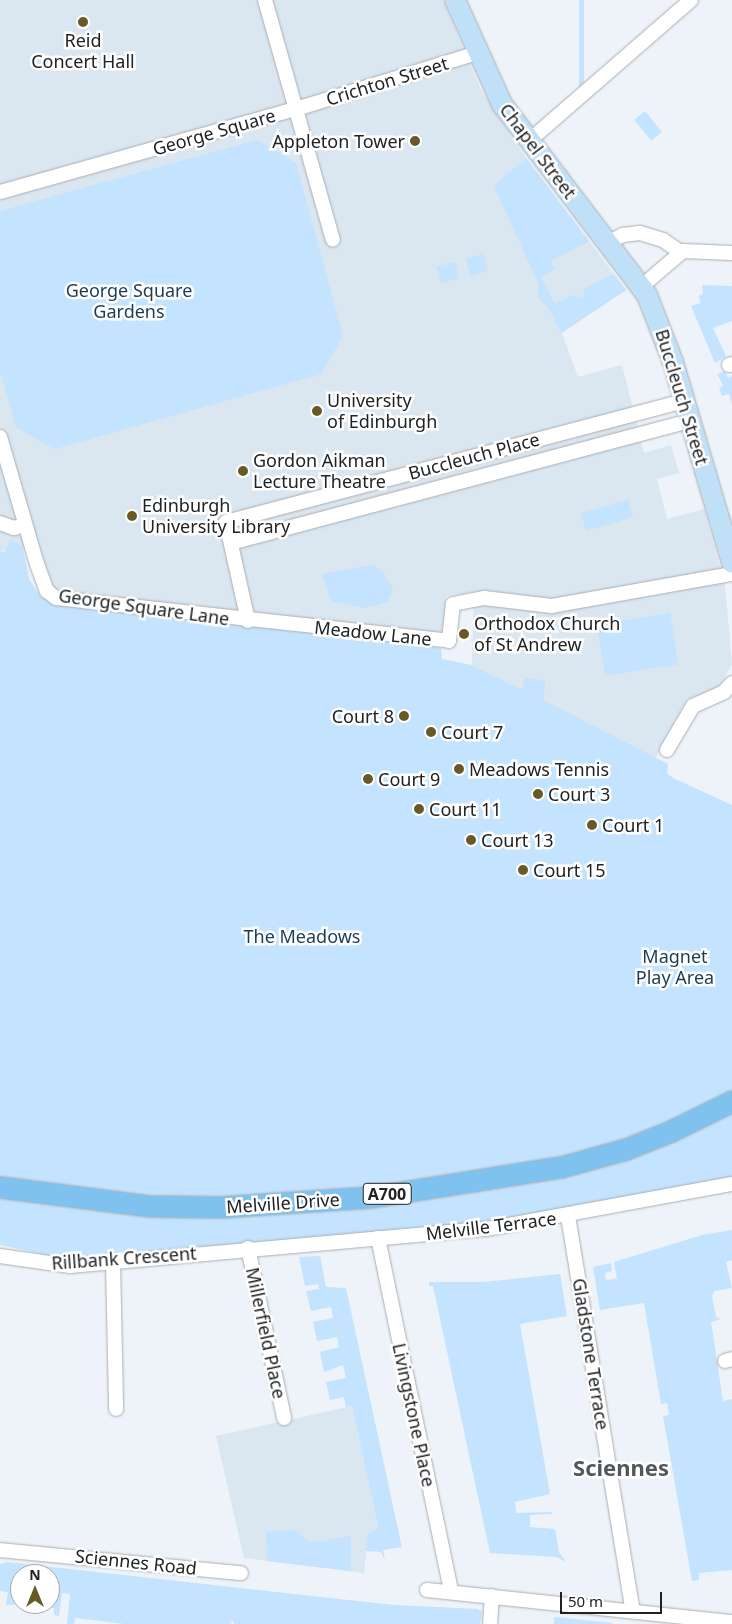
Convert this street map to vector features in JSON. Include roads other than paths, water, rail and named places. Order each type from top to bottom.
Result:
[{"type":"main road","name":"Melville Drive","points":[[0,1188],[151,1206],[220,1207],[371,1197],[561,1167],[644,1142],[732,1101]]},
{"type":"street","points":[[266,0],[296,109]]},
{"type":"street","name":"Chapel Street","points":[[455,0],[477,53],[502,104],[609,242]]},
{"type":"street","points":[[530,140],[691,0]]},
{"type":"street","name":"Crichton Street","points":[[296,109],[477,53]]},
{"type":"street","name":"George Square","points":[[0,192],[296,109],[333,240]]},
{"type":"street","points":[[609,242],[627,234],[640,233],[663,240],[680,252],[732,254]]},
{"type":"street","name":"Buccleuch Street","points":[[609,242],[642,286],[685,401],[732,563]]},
{"type":"street","points":[[642,286],[680,252]]},
{"type":"street","name":"Buccleuch Place","points":[[248,621],[226,522],[685,401]]},
{"type":"street","name":"Buccleuch Place","points":[[231,542],[691,421]]},
{"type":"street","points":[[0,437],[24,525],[14,528],[0,523]]},
{"type":"street","name":"George Square Lane","points":[[24,525],[45,587],[56,598],[248,621]]},
{"type":"street","name":"Meadow Lane","points":[[248,621],[449,641],[453,604],[484,598],[552,606],[732,574]]},
{"type":"street","points":[[668,750],[693,706],[724,692],[732,683]]},
{"type":"street","name":"Melville Terrace","points":[[248,1248],[486,1229],[568,1216],[732,1184]]},
{"type":"street","name":"Gladstone Terrace","points":[[568,1216],[632,1611]]},
{"type":"street","name":"Livingstone Place","points":[[378,1238],[451,1592]]},
{"type":"street","name":"Rillbank Crescent","points":[[0,1256],[54,1266],[248,1248]]},
{"type":"street","name":"Millerfield Place","points":[[248,1248],[284,1418]]},
{"type":"street","points":[[113,1261],[116,1409]]},
{"type":"street","name":"Sciennes Road","points":[[0,1550],[241,1573]]},
{"type":"street","points":[[427,1590],[632,1611],[665,1619],[732,1622]]},
{"type":"street","points":[[490,1624],[492,1596]]},
{"type":"place","name":"Reid Concert Hall","points":[[83,22]]},
{"type":"place","name":"Appleton Tower","points":[[415,141]]},
{"type":"place","name":"University of Edinburgh","points":[[317,411]]},
{"type":"place","name":"Gordon Aikman Lecture Theatre","points":[[243,471]]},
{"type":"place","name":"Edinburgh University Library","points":[[132,516]]},
{"type":"place","name":"Orthodox Church of St Andrew","points":[[464,634]]},
{"type":"place","name":"Court 8","points":[[404,716]]},
{"type":"place","name":"Court 7","points":[[431,732]]},
{"type":"place","name":"Meadows Tennis","points":[[459,769]]},
{"type":"place","name":"Court 9","points":[[368,779]]},
{"type":"place","name":"Court 3","points":[[538,794]]},
{"type":"place","name":"Court 11","points":[[419,809]]},
{"type":"place","name":"Court 1","points":[[592,825]]},
{"type":"place","name":"Court 13","points":[[471,840]]},
{"type":"place","name":"Court 15","points":[[523,870]]},
{"type":"district","name":"Sciennes","points":[[621,1468]]},
{"type":"park label","name":"George Square Gardens","points":[[129,301]]},
{"type":"park label","name":"The Meadows","points":[[302,936]]},
{"type":"park label","name":"Magnet Play Area","points":[[675,968]]}]
